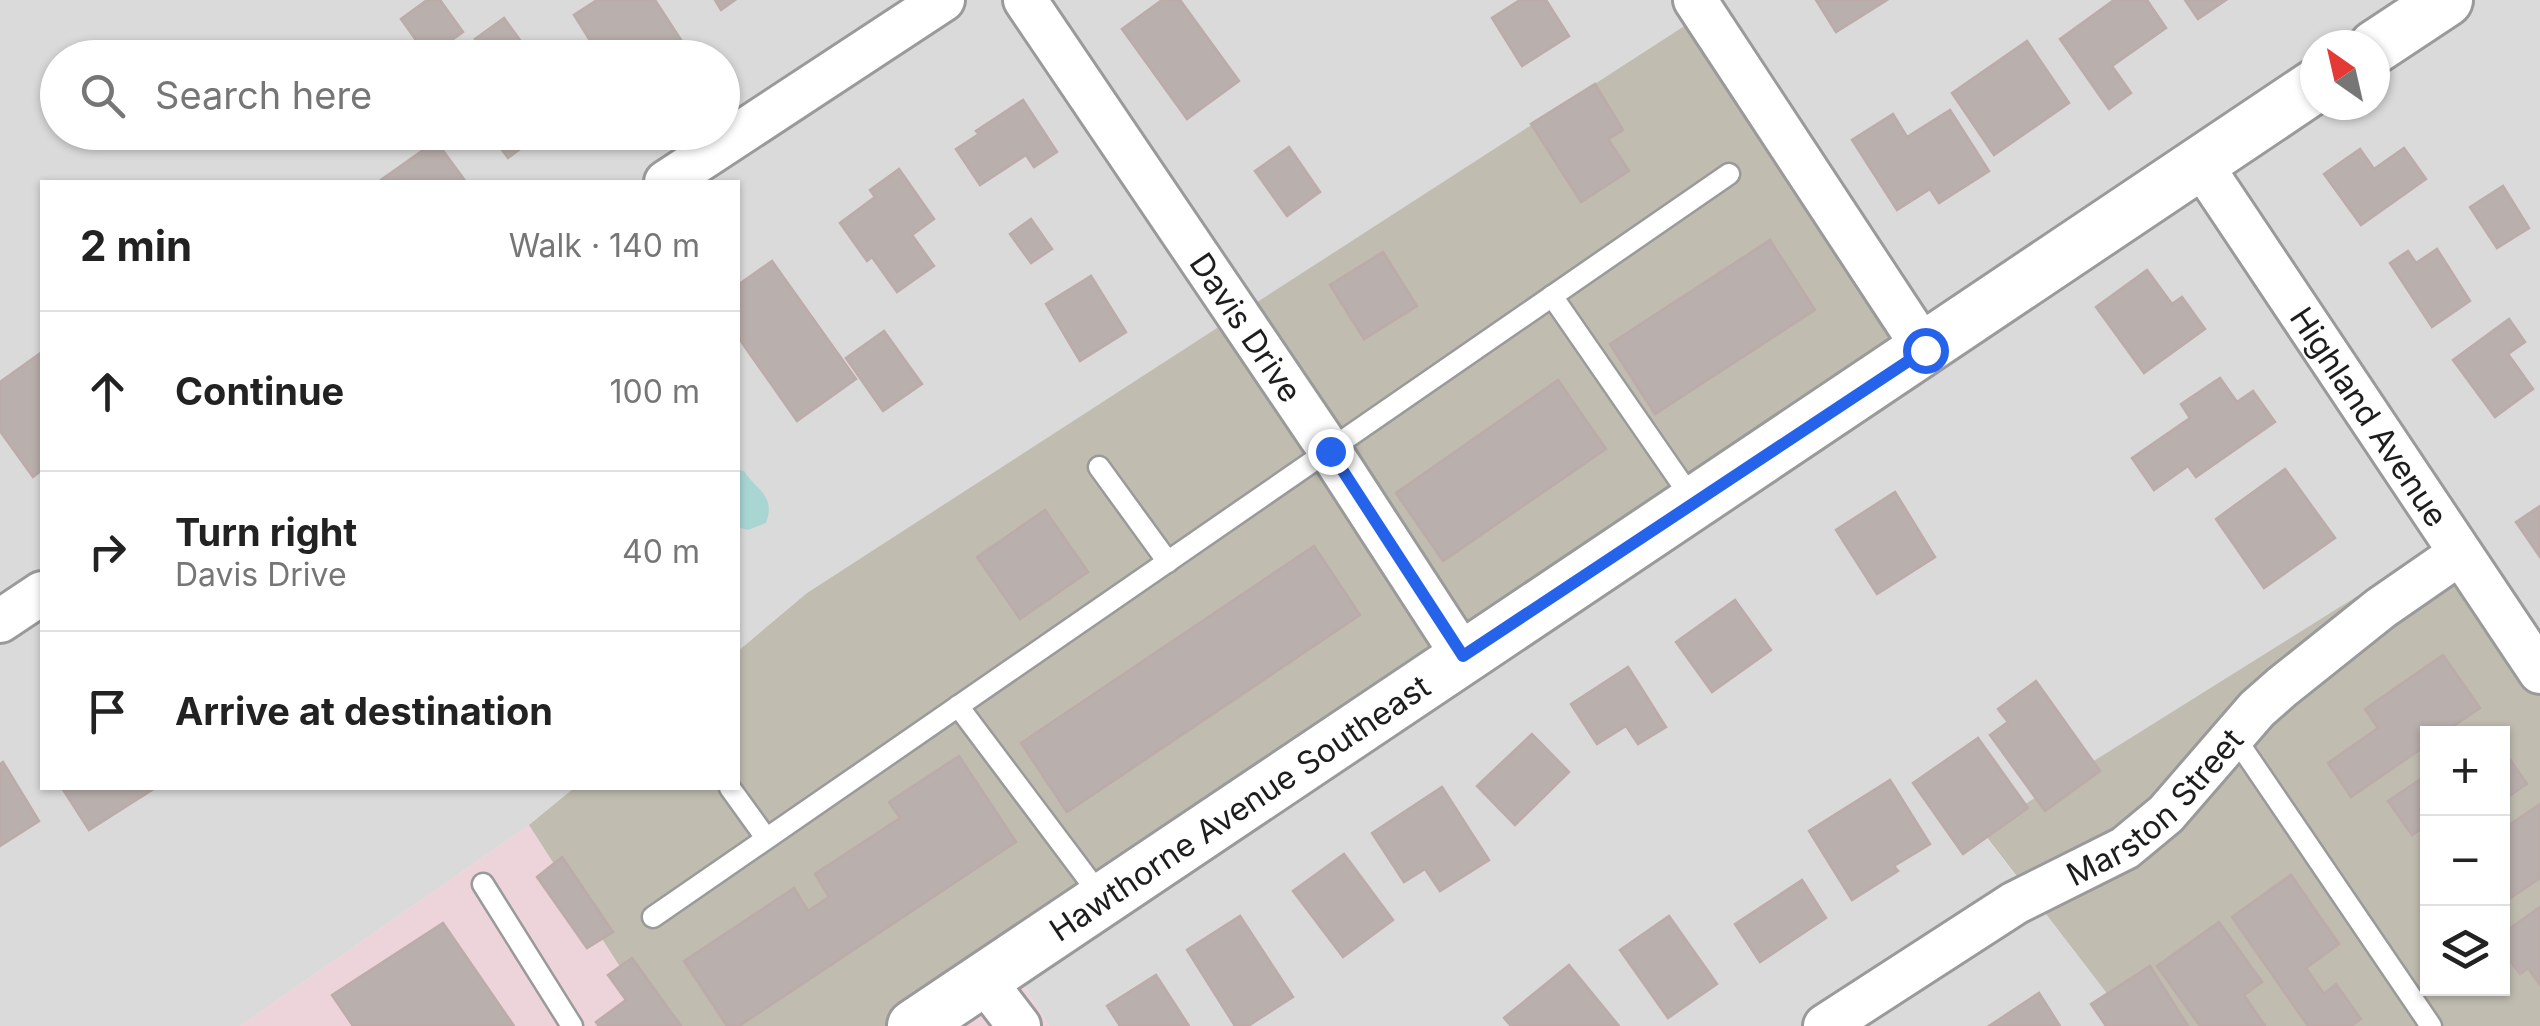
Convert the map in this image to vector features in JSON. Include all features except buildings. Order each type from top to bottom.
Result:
[{"type":"street","points":[[740,134],[944,0]]},
{"type":"street","name":"Davis Drive","points":[[1026,0],[1463,656]]},
{"type":"street","points":[[1696,0],[1925,350]]},
{"type":"street","points":[[2390,37],[2446,0]]},
{"type":"street","name":"Hawthorne Avenue Southeast","points":[[914,1026],[2300,96]]},
{"type":"street","points":[[669,180],[715,150]]},
{"type":"street","name":"Highland Avenue","points":[[2200,163],[2540,672]]},
{"type":"street","name":"Marston Street","points":[[1825,1026],[2015,904],[2125,848],[2166,814],[2282,686],[2380,608],[2459,554]]},
{"type":"street","points":[[0,621],[40,594]]},
{"type":"street","points":[[983,979],[1019,1026]]},
{"type":"lane","points":[[652,916],[1728,174]]},
{"type":"lane","points":[[1552,296],[1696,504]]},
{"type":"lane","points":[[1099,467],[1168,562]]},
{"type":"lane","points":[[958,706],[1103,899]]},
{"type":"lane","points":[[2234,736],[2430,1026]]},
{"type":"lane","points":[[731,790],[766,838]]},
{"type":"lane","points":[[484,884],[572,1026]]},
{"type":"shaded area","points":[[0,0],[2540,0],[2540,659],[1982,832],[2132,1026],[1049,1026],[1017,974],[1687,26],[807,593],[740,649],[740,180],[40,180],[40,790],[572,790],[529,825],[240,1026],[0,1026]]},
{"type":"shaded area","points":[[1686,25],[1919,357],[935,1026],[658,1026],[529,825],[572,790],[740,790],[740,649],[807,593]]},
{"type":"shaded area","points":[[2450,538],[2540,659],[2540,1026],[2132,1026],[1982,831]]},
{"type":"shaded area","points":[[529,825],[658,1026],[240,1026]]},
{"type":"shaded area","points":[[1017,974],[1049,1026],[935,1026]]},
{"type":"water","points":[[740,470],[769,506],[766,523],[748,530],[740,528]]},
{"type":"route","points":[[1330,451],[1463,656],[1925,350]]}]
